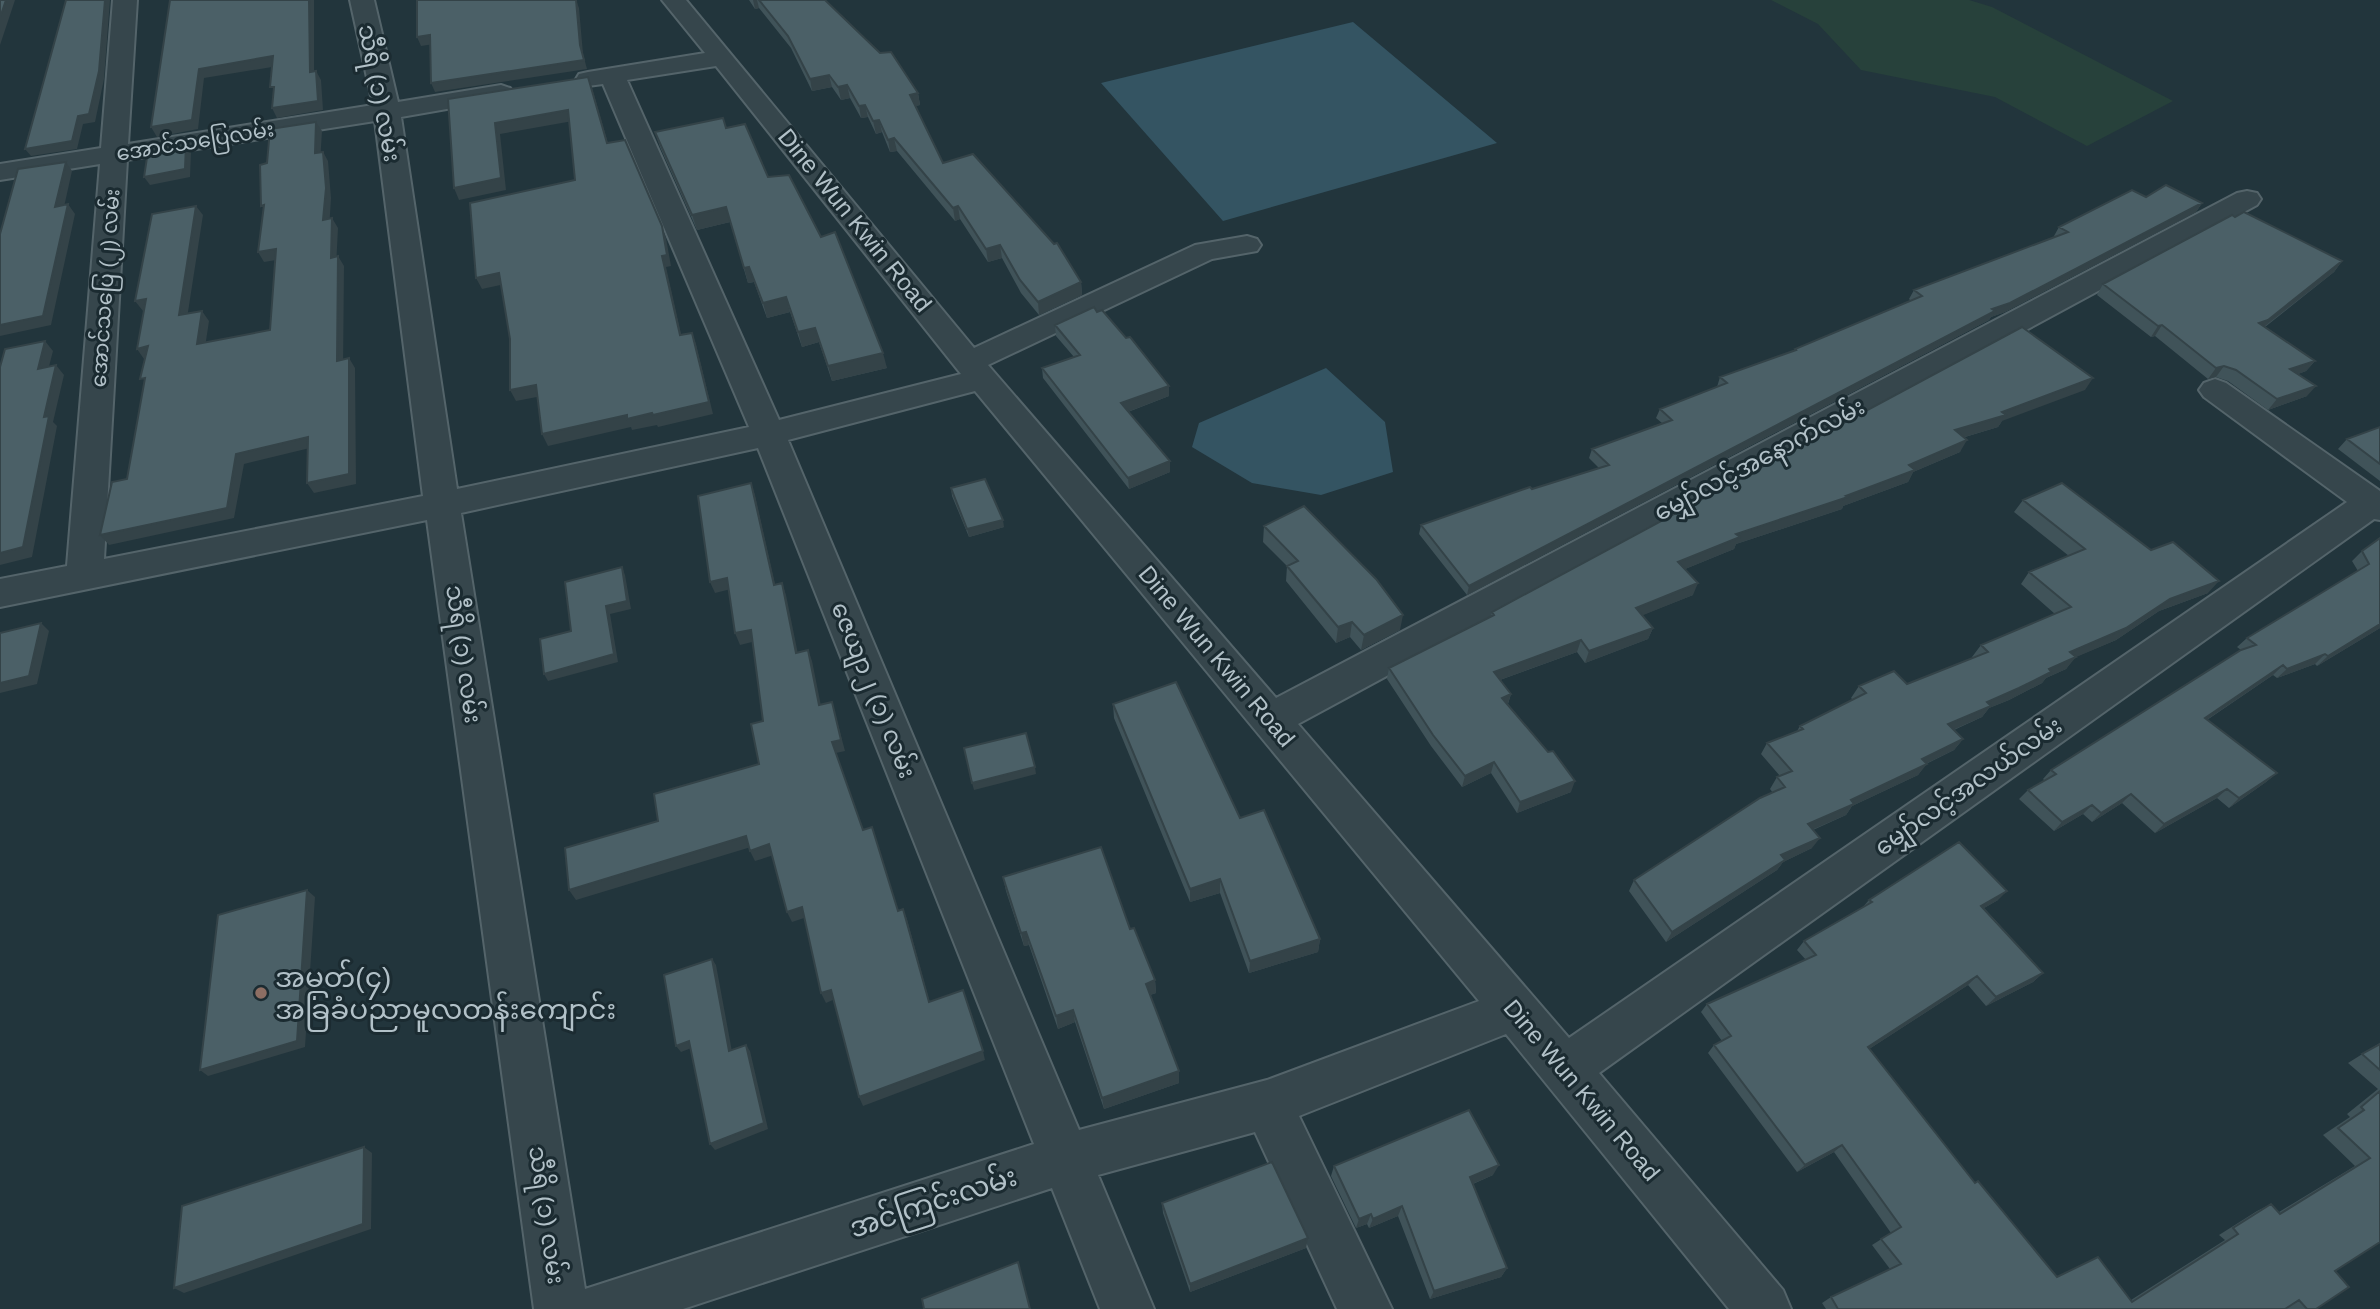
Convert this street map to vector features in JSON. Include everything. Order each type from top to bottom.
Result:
[{"type":"street","name":"အောင်သပြေ (၂) လမ်း","points":[[85,576],[125,0]]},
{"type":"street","name":"သီရိ (၁) လမ်း","points":[[362,0],[387,111],[442,505],[561,1309]]},
{"type":"street","name":"Dine Wun Kwin Road","points":[[674,0],[976,370],[1515,1009],[1764,1309]]},
{"type":"street","points":[[559,84],[721,58]]},
{"type":"street","name":"ဇေယျာ၂ (၁) လမ်း","points":[[612,75],[768,434],[1068,1158],[1127,1309]]},
{"type":"street","name":"အောင်သပြေလမ်း","points":[[0,172],[519,90]]},
{"type":"street","name":"မျှော်လင့်အနောက်လမ်း","points":[[1271,719],[2247,199]]},
{"type":"street","points":[[0,593],[442,505],[768,434],[976,370],[1205,251],[1247,246]]},
{"type":"street","points":[[2215,390],[2375,506]]},
{"type":"street","name":"မျှော်လင့်အလယ်လမ်း","points":[[1565,1069],[2375,506]]},
{"type":"street","name":"အင်ကြင်းလမ်း","points":[[601,1309],[1068,1158],[1267,1104],[1515,1009]]},
{"type":"street","points":[[1267,1104],[1365,1309]]},
{"type":"green space","points":[[1771,0],[1969,0],[1992,7],[2173,101],[2087,146],[1995,97],[1861,70],[1818,24]]},
{"type":"water","points":[[1353,22],[1497,143],[1223,221],[1101,83]]},
{"type":"water","points":[[1326,368],[1385,422],[1393,472],[1321,495],[1252,483],[1192,447],[1199,423]]},
{"type":"building","points":[[0,0],[6,0],[0,18]]},
{"type":"building","points":[[66,0],[105,0],[99,71],[89,114],[78,116],[72,141],[25,149]]},
{"type":"building","points":[[170,0],[309,0],[310,72],[316,71],[318,101],[272,108],[274,87],[270,87],[273,56],[199,69],[192,120],[151,127]]},
{"type":"building","points":[[417,0],[576,0],[584,60],[431,83],[430,35],[417,37]]},
{"type":"building","points":[[759,0],[825,0],[880,53],[891,52],[918,93],[910,95],[943,163],[973,154],[1054,244],[1057,243],[1081,282],[1038,302],[1020,280],[1000,245],[986,249],[958,206],[953,208],[894,138],[888,140],[879,120],[873,121],[865,105],[859,106],[847,85],[838,87],[829,75],[810,79],[788,36]]},
{"type":"building","points":[[588,77],[607,143],[625,140],[662,226],[667,255],[662,256],[680,335],[692,333],[709,402],[653,415],[652,413],[627,419],[627,415],[542,434],[536,385],[510,390],[510,339],[499,273],[476,278],[470,203],[575,180],[568,110],[495,123],[501,178],[454,188],[448,99]]},
{"type":"building","points":[[723,118],[726,128],[745,124],[768,177],[789,175],[821,237],[835,232],[883,353],[828,366],[815,328],[798,332],[786,297],[763,303],[749,267],[744,268],[726,207],[692,215],[655,132]]},
{"type":"building","points":[[316,122],[315,153],[323,152],[326,188],[323,220],[332,218],[331,258],[338,256],[337,361],[349,358],[349,474],[307,483],[308,437],[236,454],[227,508],[100,535],[112,482],[127,479],[145,378],[140,379],[148,346],[137,349],[146,299],[135,301],[152,214],[196,206],[179,315],[202,311],[197,344],[270,330],[276,249],[258,252],[264,205],[261,206],[260,165],[267,163],[270,129]]},
{"type":"building","points":[[186,144],[185,169],[144,177],[148,151]]},
{"type":"building","points":[[66,162],[55,207],[68,204],[43,316],[0,325],[0,234],[18,169]]},
{"type":"building","points":[[2166,185],[2202,203],[2010,303],[1992,309],[1995,311],[1469,586],[1421,525],[1530,487],[1532,489],[1609,465],[1592,449],[1672,420],[1660,409],[1727,383],[1720,377],[1796,350],[1922,296],[1914,290],[2068,232],[2059,227],[2132,190],[2146,197]]},
{"type":"building","points":[[2244,212],[2342,261],[2268,320],[2259,323],[2315,361],[2290,369],[2316,386],[2277,399],[2236,370],[2224,366],[2216,368],[2162,325],[2158,326],[2103,284],[2232,215],[2235,217]]},
{"type":"building","points":[[1094,307],[1097,312],[1102,310],[1126,338],[1130,337],[1169,386],[1121,403],[1170,461],[1128,478],[1042,368],[1080,355],[1055,325]]},
{"type":"building","points":[[2022,327],[2093,378],[2002,412],[2006,415],[1955,430],[1967,440],[1909,465],[1915,470],[1846,496],[1848,497],[1736,534],[1740,537],[1678,562],[1698,583],[1636,608],[1653,628],[1589,651],[1581,640],[1494,672],[1511,694],[1502,698],[1548,752],[1553,751],[1575,781],[1520,802],[1494,762],[1465,776],[1433,735],[1389,668],[1494,615],[1492,612]]},
{"type":"building","points":[[45,341],[38,369],[56,365],[44,417],[49,416],[23,547],[0,553],[0,367],[5,349]]},
{"type":"building","points":[[2380,427],[2380,464],[2347,439]]},
{"type":"building","points":[[985,479],[1003,520],[967,529],[951,488]]},
{"type":"building","points":[[751,483],[774,585],[782,583],[796,653],[808,650],[819,705],[832,702],[841,740],[832,742],[863,830],[872,827],[898,911],[903,909],[929,1002],[963,990],[983,1051],[859,1097],[831,990],[821,993],[802,907],[787,912],[769,844],[750,851],[746,836],[569,890],[565,848],[658,821],[654,794],[759,764],[751,724],[763,721],[751,630],[735,633],[727,578],[710,582],[698,496]]},
{"type":"building","points":[[2062,483],[2151,550],[2173,542],[2219,581],[2170,599],[2126,628],[2070,652],[2076,657],[2049,669],[2051,672],[1987,702],[1991,706],[1948,724],[1963,739],[1922,759],[1927,764],[1851,800],[1854,804],[1808,824],[1820,838],[1781,855],[1785,860],[1672,932],[1634,880],[1760,798],[1785,787],[1777,777],[1792,771],[1767,743],[1803,729],[1800,726],[1866,693],[1859,686],[1894,671],[1907,684],[1988,652],[1981,645],[2071,607],[2029,572],[2085,549],[2023,500]]},
{"type":"building","points":[[1304,506],[1376,579],[1403,615],[1364,635],[1352,622],[1338,627],[1287,566],[1298,561],[1264,526]]},
{"type":"building","points":[[2380,538],[2380,624],[2328,656],[2325,654],[2287,669],[2283,665],[2205,718],[2277,773],[2239,798],[2227,789],[2164,824],[2131,794],[2101,813],[2092,805],[2062,822],[2028,790],[2056,774],[2051,770],[2241,650],[2256,645],[2247,638],[2369,564],[2362,551]]},
{"type":"building","points":[[622,567],[627,601],[606,606],[614,654],[544,674],[540,639],[571,631],[565,582]]},
{"type":"building","points":[[41,623],[29,676],[0,683],[0,633]]},
{"type":"building","points":[[1176,682],[1240,818],[1264,810],[1320,939],[1250,961],[1220,879],[1190,889],[1113,704]]},
{"type":"building","points":[[1026,733],[1035,767],[972,783],[964,748]]},
{"type":"building","points":[[1959,842],[2007,891],[1981,906],[2043,973],[1996,997],[1977,976],[1868,1047],[1975,1183],[1978,1181],[2057,1277],[2098,1257],[2132,1302],[2238,1234],[2233,1228],[2271,1204],[2280,1214],[2370,1158],[2338,1128],[2364,1110],[2361,1107],[2380,1091],[2380,1242],[2335,1271],[2349,1287],[2316,1309],[2307,1309],[2299,1300],[2285,1309],[1838,1309],[1831,1297],[1901,1264],[1881,1239],[1901,1227],[1842,1145],[1805,1165],[1714,1045],[1731,1036],[1707,1004],[1816,955],[1804,941],[1872,902],[1869,900]]},
{"type":"building","points":[[1101,847],[1130,929],[1134,928],[1155,980],[1146,984],[1179,1071],[1102,1098],[1073,1010],[1056,1016],[1026,932],[1021,933],[1003,877]]},
{"type":"building","points":[[307,890],[297,1041],[200,1070],[218,915]]},
{"type":"building","points":[[712,959],[729,1051],[746,1045],[764,1123],[710,1144],[689,1041],[676,1046],[664,975]]},
{"type":"building","points":[[2380,1044],[2380,1070],[2362,1054]]},
{"type":"building","points":[[1469,1110],[1499,1165],[1470,1177],[1507,1268],[1434,1291],[1402,1206],[1373,1219],[1371,1214],[1359,1219],[1334,1166]]},
{"type":"building","points":[[364,1147],[363,1224],[174,1288],[182,1206]]},
{"type":"building","points":[[1272,1162],[1308,1238],[1190,1284],[1162,1203]]},
{"type":"building","points":[[1018,1262],[1030,1309],[924,1309],[922,1299]]},
{"type":"place","name":"အမှတ်(၄) အခြခံပညာမူလတန်းကျောင်း","points":[[261,993]]}]
